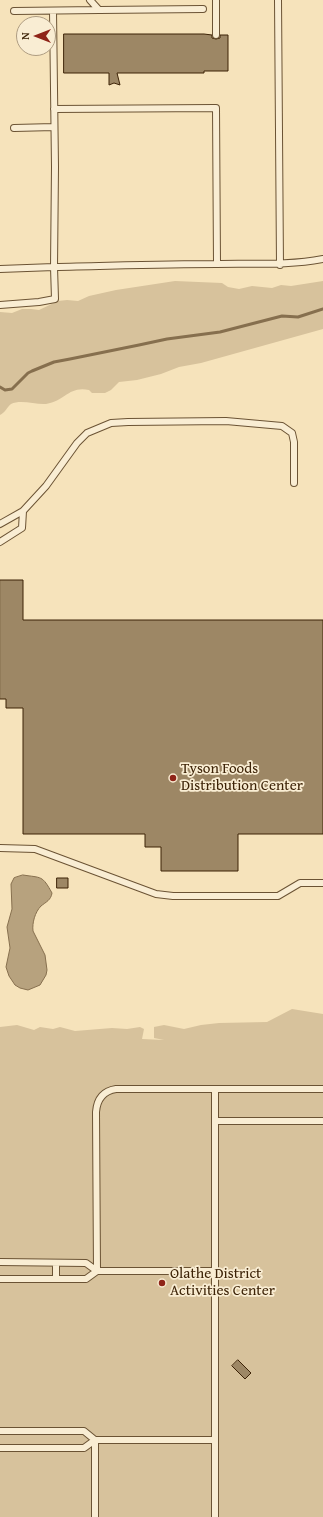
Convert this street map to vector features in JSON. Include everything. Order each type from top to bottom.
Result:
[{"type":"lane","points":[[90,0],[99,10]]},
{"type":"lane","points":[[216,0],[216,34]]},
{"type":"lane","points":[[278,0],[280,265]]},
{"type":"lane","points":[[14,11],[203,9]]},
{"type":"lane","points":[[0,305],[39,302],[55,299],[52,11]]},
{"type":"lane","points":[[54,109],[216,108],[217,264]]},
{"type":"lane","points":[[14,128],[54,127]]},
{"type":"lane","points":[[0,269],[217,264],[280,265],[304,263],[323,259]]},
{"type":"lane","points":[[0,524],[23,511],[46,486],[62,462],[87,433],[97,428],[117,423],[226,421],[282,426],[292,433],[294,442],[294,483]]},
{"type":"lane","points":[[0,542],[22,528],[23,511]]},
{"type":"lane","points":[[0,848],[35,849],[156,894],[173,896],[278,896],[300,884],[323,883]]},
{"type":"lane","points":[[97,1270],[96,1112],[99,1098],[104,1093],[116,1089],[323,1089]]},
{"type":"lane","points":[[215,1089],[215,1517]]},
{"type":"lane","points":[[215,1121],[323,1121]]},
{"type":"lane","points":[[0,1262],[86,1263],[97,1270],[215,1271]]},
{"type":"lane","points":[[56,1263],[56,1279]]},
{"type":"lane","points":[[0,1279],[86,1279],[97,1270]]},
{"type":"lane","points":[[0,1431],[84,1431],[95,1440]]},
{"type":"lane","points":[[0,1448],[84,1448],[95,1440],[215,1440]]},
{"type":"lane","points":[[95,1440],[95,1517]]},
{"type":"shaded area","points":[[175,281],[222,283],[228,287],[239,289],[252,286],[272,288],[281,285],[291,286],[323,281],[323,329],[201,363],[179,367],[161,374],[137,380],[119,382],[111,390],[105,393],[92,393],[89,390],[82,389],[71,392],[58,400],[46,404],[19,402],[11,404],[0,415],[0,312],[12,313],[22,309],[39,310],[58,301],[78,301],[89,296],[116,290]]},
{"type":"shaded area","points":[[23,875],[41,878],[52,893],[49,899],[37,911],[33,925],[33,931],[45,955],[47,970],[46,975],[40,985],[28,990],[15,985],[9,976],[6,967],[10,948],[7,927],[12,909],[11,884],[14,878]]},
{"type":"shaded area","name":"Olathe District Activities Center","points":[[292,1009],[323,1014],[323,1517],[0,1517],[0,1027],[17,1025],[34,1030],[40,1027],[53,1029],[60,1027],[75,1031],[140,1027],[144,1029],[142,1039],[164,1040],[154,1038],[154,1027],[164,1025],[184,1029],[219,1023],[267,1022]]},
{"type":"building","points":[[64,34],[204,34],[212,35],[212,38],[216,39],[220,38],[220,35],[228,35],[228,71],[204,71],[204,73],[117,73],[120,85],[114,83],[109,85],[109,73],[64,73]]},
{"type":"building","name":"Tyson Foods Distribution Center","points":[[0,580],[23,580],[23,620],[323,620],[323,834],[238,834],[238,871],[161,871],[161,847],[145,847],[145,834],[23,834],[23,708],[6,708],[6,699],[0,699]]},
{"type":"building","points":[[57,878],[68,878],[68,888],[57,888]]},
{"type":"building","points":[[238,1360],[251,1373],[245,1379],[232,1366]]},
{"type":"waterway","points":[[0,387],[5,390],[12,389],[28,373],[54,362],[167,339],[220,332],[282,316],[298,317],[323,309]]},
{"type":"place","name":"Tyson Foods Distribution Center","points":[[173,778]]},
{"type":"place","name":"Olathe District Activities Center","points":[[162,1283]]}]
